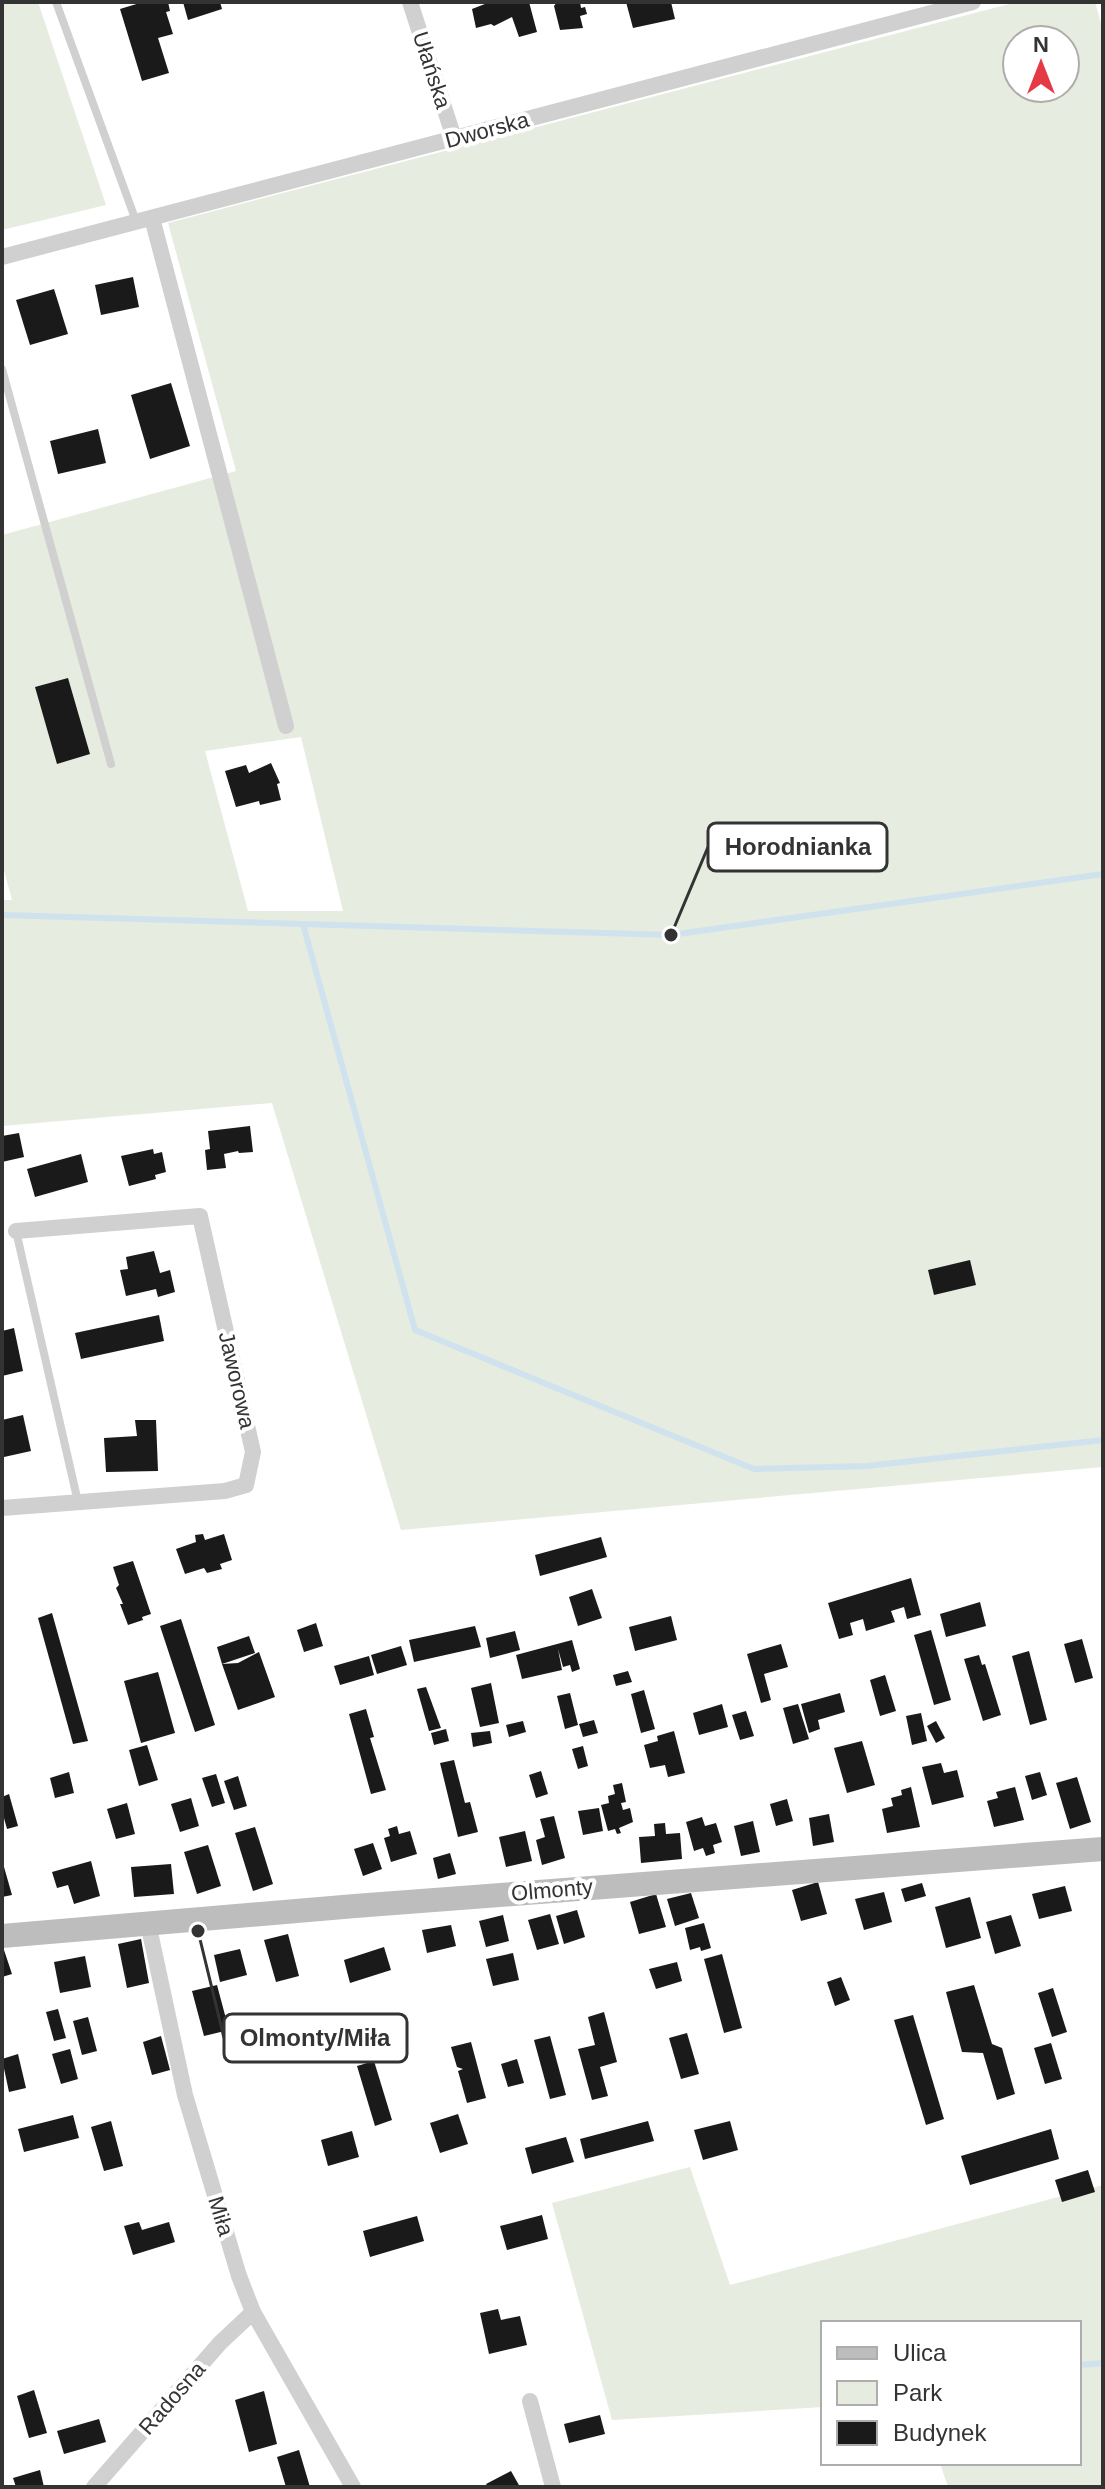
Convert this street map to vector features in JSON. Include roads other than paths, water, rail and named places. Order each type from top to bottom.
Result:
[{"type":"street","name":"Ułańska","points":[[410,2],[454,138]]},
{"type":"street","name":"Dworska","points":[[2,257],[973,2]]},
{"type":"street","points":[[144,220],[286,726]]},
{"type":"street","name":"Jaworowa","points":[[2,1508],[225,1491],[246,1485],[253,1452],[200,1216],[16,1231]]},
{"type":"street","name":"Olmonty","points":[[2,1936],[1103,1849]]},
{"type":"street","name":"Miła","points":[[148,1923],[185,2095],[239,2276],[253,2312],[353,2487]]},
{"type":"street","name":"Radosna","points":[[94,2487],[220,2343],[253,2312]]},
{"type":"street","points":[[530,2401],[553,2487]]},
{"type":"lane","points":[[56,2],[144,220]]},
{"type":"lane","points":[[2,369],[111,764]]},
{"type":"lane","points":[[16,1231],[78,1503]]},
{"type":"waterway","points":[[2,915],[671,935],[1103,874]]},
{"type":"waterway","points":[[303,924],[415,1330],[754,1469],[867,1466],[1103,1440]]},
{"type":"waterway","points":[[1081,2365],[1103,2363]]},
{"type":"place","name":"Horodnianka","points":[[671,935]]},
{"type":"place","name":"Olmonty/Miła","points":[[198,1931]]}]
